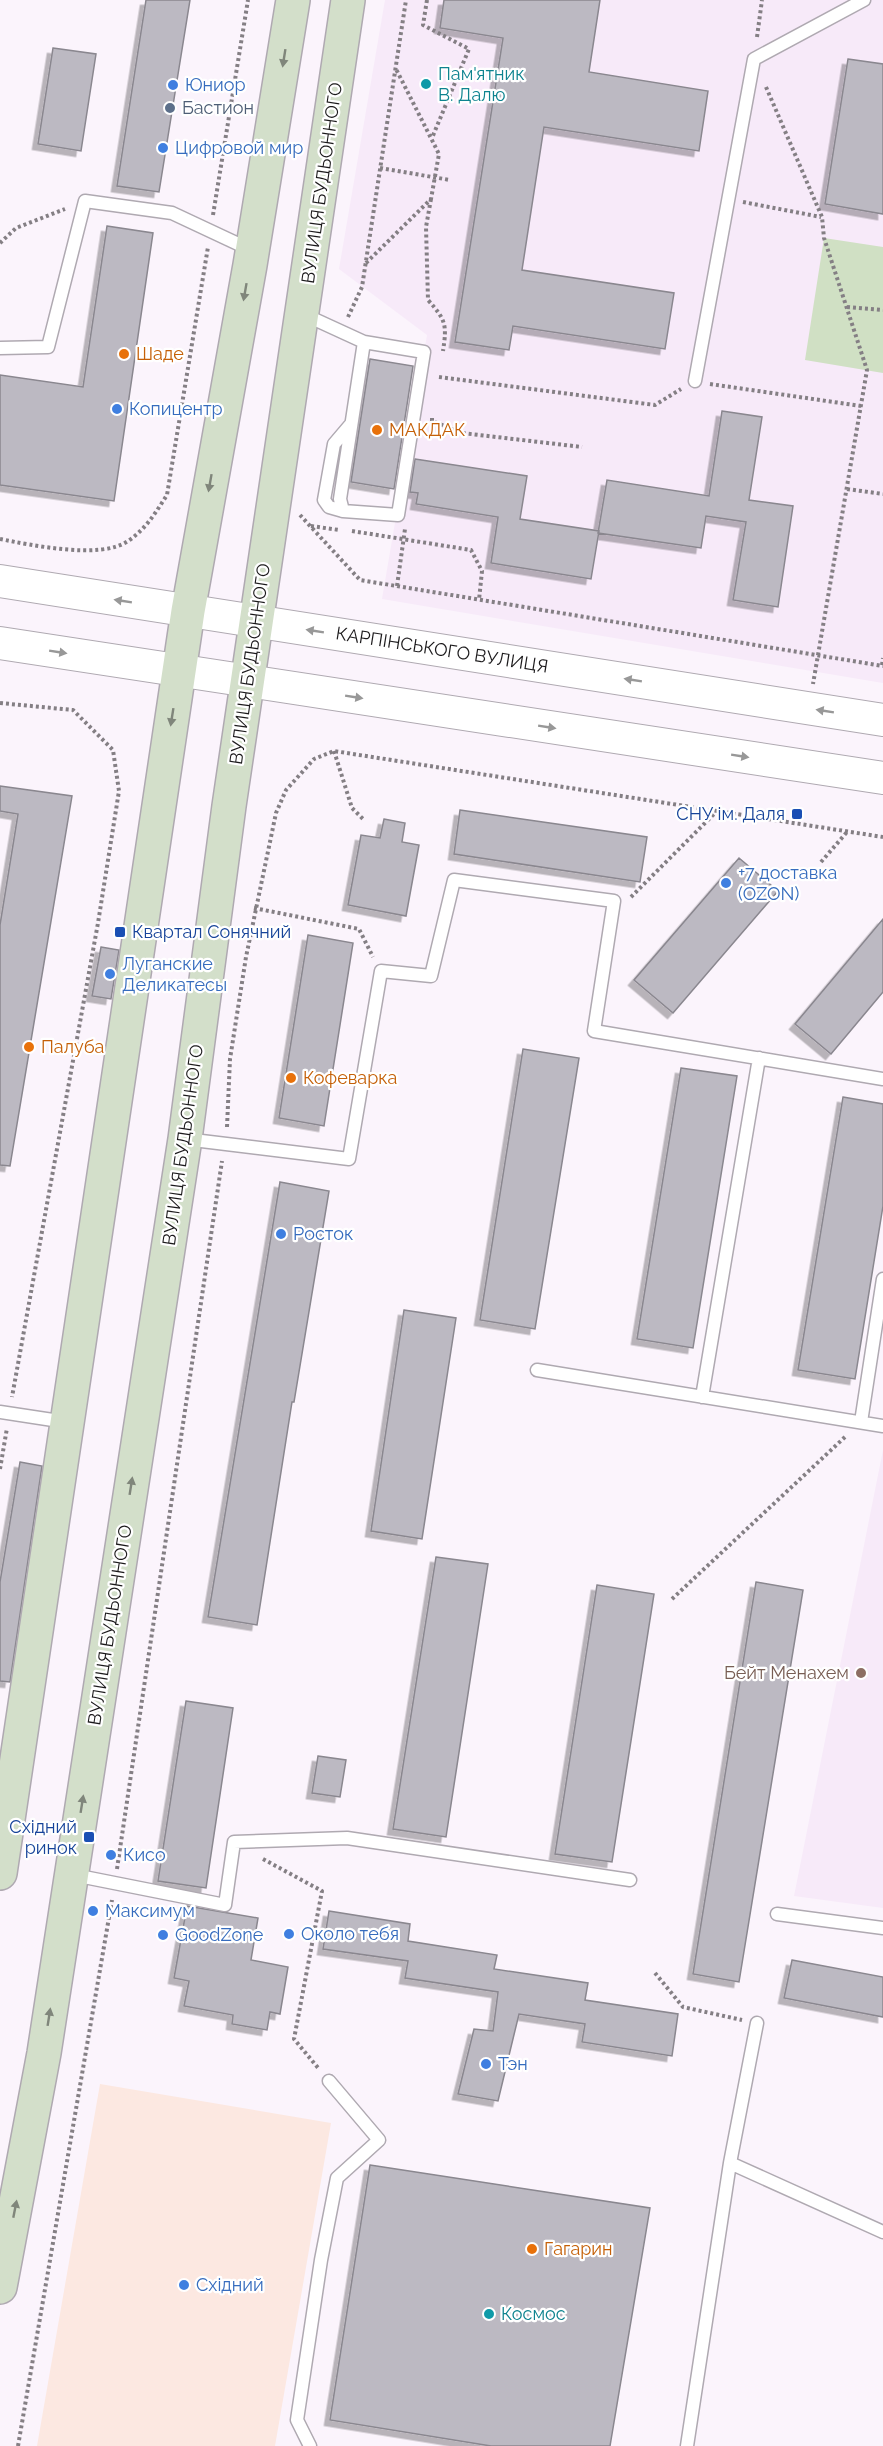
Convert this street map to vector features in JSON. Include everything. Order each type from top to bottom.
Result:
[{"type":"main road","points":[[0,1873],[7,1773],[67,1422],[188,611],[252,251],[293,0]]},
{"type":"main road","name":"ВУЛИЦЯ БУДЬОННОГО","points":[[0,2287],[44,2053],[185,1139],[248,681],[348,0]]},
{"type":"street","name":"КАРПІНСЬКОГО ВУЛИЦЯ","points":[[0,582],[883,720]]},
{"type":"street","points":[[0,643],[883,778]]},
{"type":"lane","points":[[695,381],[754,59],[864,0]]},
{"type":"lane","points":[[0,348],[48,347],[85,201],[172,213],[252,251]]},
{"type":"lane","points":[[302,314],[364,342],[424,352],[398,515],[343,511],[328,507],[324,500],[334,444],[351,423],[364,342]]},
{"type":"lane","points":[[185,1139],[349,1159],[381,971],[431,976],[454,880],[614,901],[594,1031],[883,1079]]},
{"type":"lane","points":[[702,1396],[759,1058]]},
{"type":"lane","points":[[861,1422],[883,1279]]},
{"type":"lane","points":[[537,1370],[883,1426]]},
{"type":"lane","points":[[4,1413],[67,1422]]},
{"type":"lane","points":[[71,1874],[225,1905],[234,1842],[347,1838],[630,1880]]},
{"type":"lane","points":[[777,1914],[883,1928]]},
{"type":"lane","points":[[687,2446],[730,2163],[757,2024]]},
{"type":"lane","points":[[310,2446],[297,2420],[321,2260],[337,2178],[379,2140],[328,2081]]},
{"type":"lane","points":[[730,2163],[883,2232]]},
{"type":"path","points":[[0,539],[51,548],[97,550],[126,543],[149,523],[167,495],[248,0]]},
{"type":"path","points":[[341,331],[362,287],[406,0]]},
{"type":"path","points":[[427,0],[423,25],[469,49],[431,139]]},
{"type":"path","points":[[762,0],[754,59],[822,218],[824,238],[867,370],[820,656],[808,708]]},
{"type":"path","points":[[395,68],[439,154],[426,226],[428,300],[442,315],[446,328],[442,357]]},
{"type":"path","points":[[380,168],[450,180]]},
{"type":"path","points":[[365,263],[430,199]]},
{"type":"path","points":[[729,199],[822,218]]},
{"type":"path","points":[[0,243],[16,228],[85,201]]},
{"type":"path","points":[[847,307],[883,310]]},
{"type":"path","points":[[437,388],[440,367]]},
{"type":"path","points":[[439,377],[655,405],[695,381],[861,406]]},
{"type":"path","points":[[434,410],[432,421],[462,433],[582,447]]},
{"type":"path","points":[[847,489],[883,494]]},
{"type":"path","points":[[301,504],[300,515],[360,580],[882,666],[883,658]]},
{"type":"path","points":[[309,526],[404,538],[471,550],[482,571],[479,600]]},
{"type":"path","points":[[0,703],[73,710],[113,750],[118,791],[98,923],[4,1413],[0,1469]]},
{"type":"path","points":[[333,751],[352,808],[364,820]]},
{"type":"path","points":[[18,2446],[115,1884],[225,1144],[230,1098],[230,1059],[254,908],[276,813],[286,790],[314,759],[333,751],[883,837]]},
{"type":"path","points":[[611,917],[717,811]]},
{"type":"path","points":[[821,862],[848,831]]},
{"type":"path","points":[[254,908],[359,929],[381,971]]},
{"type":"path","points":[[672,1599],[861,1422]]},
{"type":"path","points":[[234,1842],[321,1891],[294,2039],[328,2081]]},
{"type":"path","points":[[655,1973],[684,2007],[757,2024]]},
{"type":"shaded area","points":[[385,0],[883,0],[883,683],[382,599],[427,335],[339,269]]},
{"type":"shaded area","name":"Бейт Менахем","points":[[883,1450],[883,1908],[794,1896]]},
{"type":"shaded area","name":"Східний","points":[[100,2084],[331,2123],[275,2446],[37,2446]]},
{"type":"green space","points":[[824,238],[883,247],[883,373],[805,360]]},
{"type":"building","points":[[146,0],[190,0],[159,192],[117,186]]},
{"type":"building","points":[[444,0],[600,0],[589,72],[708,91],[699,151],[544,127],[522,270],[674,293],[665,349],[513,326],[509,350],[455,342],[503,38],[440,28]]},
{"type":"building","points":[[53,48],[96,54],[81,151],[38,144]]},
{"type":"building","points":[[848,59],[883,64],[883,214],[825,204]]},
{"type":"building","points":[[107,226],[153,233],[114,501],[0,485],[0,375],[83,387]]},
{"type":"building","points":[[370,359],[413,366],[394,489],[351,482]]},
{"type":"building","points":[[722,411],[762,417],[749,500],[793,506],[778,607],[733,600],[746,522],[706,516],[701,548],[598,533],[607,480],[709,496]]},
{"type":"building","points":[[415,459],[527,476],[520,519],[599,531],[591,579],[491,563],[498,517],[416,504],[418,493],[410,492]]},
{"type":"building","points":[[0,786],[72,796],[10,1166],[0,1165],[0,925],[18,814],[0,811]]},
{"type":"building","points":[[460,810],[647,837],[640,882],[454,854]]},
{"type":"building","points":[[384,819],[405,823],[402,842],[419,845],[406,916],[348,905],[361,835],[380,838]]},
{"type":"building","points":[[739,858],[778,891],[673,1013],[634,980]]},
{"type":"building","points":[[883,919],[883,992],[831,1054],[795,1024]]},
{"type":"building","points":[[308,935],[353,943],[324,1126],[279,1118]]},
{"type":"building","name":"Луганские Деликатесы","points":[[101,947],[119,950],[111,999],[92,996]]},
{"type":"building","points":[[523,1049],[579,1058],[535,1329],[480,1320]]},
{"type":"building","points":[[681,1068],[737,1076],[693,1348],[637,1339]]},
{"type":"building","points":[[843,1097],[883,1104],[883,1206],[855,1379],[798,1370]]},
{"type":"building","points":[[280,1182],[329,1191],[294,1402],[292,1402],[257,1625],[208,1617]]},
{"type":"building","points":[[404,1310],[456,1318],[422,1539],[371,1531]]},
{"type":"building","points":[[20,1462],[42,1466],[10,1682],[0,1681],[0,1582]]},
{"type":"building","points":[[436,1557],[488,1564],[446,1837],[393,1829]]},
{"type":"building","points":[[756,1582],[803,1590],[739,1982],[693,1974]]},
{"type":"building","points":[[597,1585],[654,1594],[612,1862],[555,1854]]},
{"type":"building","points":[[186,1701],[233,1708],[206,1888],[158,1881]]},
{"type":"building","points":[[318,1756],[346,1760],[340,1797],[312,1793]]},
{"type":"building","points":[[187,1906],[258,1918],[251,1960],[288,1967],[280,2014],[270,2012],[267,2030],[232,2024],[233,2015],[184,2006],[189,1981],[174,1978]]},
{"type":"building","points":[[329,1911],[410,1924],[408,1941],[497,1955],[494,1969],[588,1983],[585,2000],[678,2014],[672,2056],[582,2042],[585,2024],[519,2014],[498,2101],[458,2094],[474,2029],[493,2031],[498,1992],[405,1978],[408,1961],[323,1949]]},
{"type":"building","points":[[792,1960],[883,1977],[883,2017],[784,1998]]},
{"type":"building","name":"Космос","points":[[370,2165],[650,2208],[610,2446],[491,2446],[330,2420]]},
{"type":"place","name":"Пам'ятник В. Далю","points":[[426,84]]},
{"type":"place","name":"Юниор","points":[[173,85]]},
{"type":"place","name":"Бастион","points":[[170,108]]},
{"type":"place","name":"Цифровой мир","points":[[163,148]]},
{"type":"place","name":"Шаде","points":[[124,354]]},
{"type":"place","name":"Копицентр","points":[[117,409]]},
{"type":"place","name":"МАКДАК","points":[[377,430]]},
{"type":"place","name":"СНУ ім. Даля","points":[[797,814]]},
{"type":"place","name":"+7 доставка (OZON)","points":[[726,883]]},
{"type":"place","name":"Квартал Сонячний","points":[[120,932]]},
{"type":"place","name":"Луганские Деликатесы","points":[[110,974]]},
{"type":"place","name":"Палуба","points":[[29,1047]]},
{"type":"place","name":"Кофеварка","points":[[291,1078]]},
{"type":"place","name":"Росток","points":[[281,1234]]},
{"type":"place","name":"Бейт Менахем","points":[[861,1673]]},
{"type":"place","name":"Східний ринок","points":[[89,1837]]},
{"type":"place","name":"Кисо","points":[[111,1855]]},
{"type":"place","name":"Максимум","points":[[93,1911]]},
{"type":"place","name":"Около тебя","points":[[289,1934]]},
{"type":"place","name":"GoodZone","points":[[163,1935]]},
{"type":"place","name":"Тэн","points":[[486,2064]]},
{"type":"place","name":"Гагарин","points":[[532,2249]]},
{"type":"place","name":"Східний","points":[[184,2285]]},
{"type":"place","name":"Космос","points":[[489,2314]]}]
